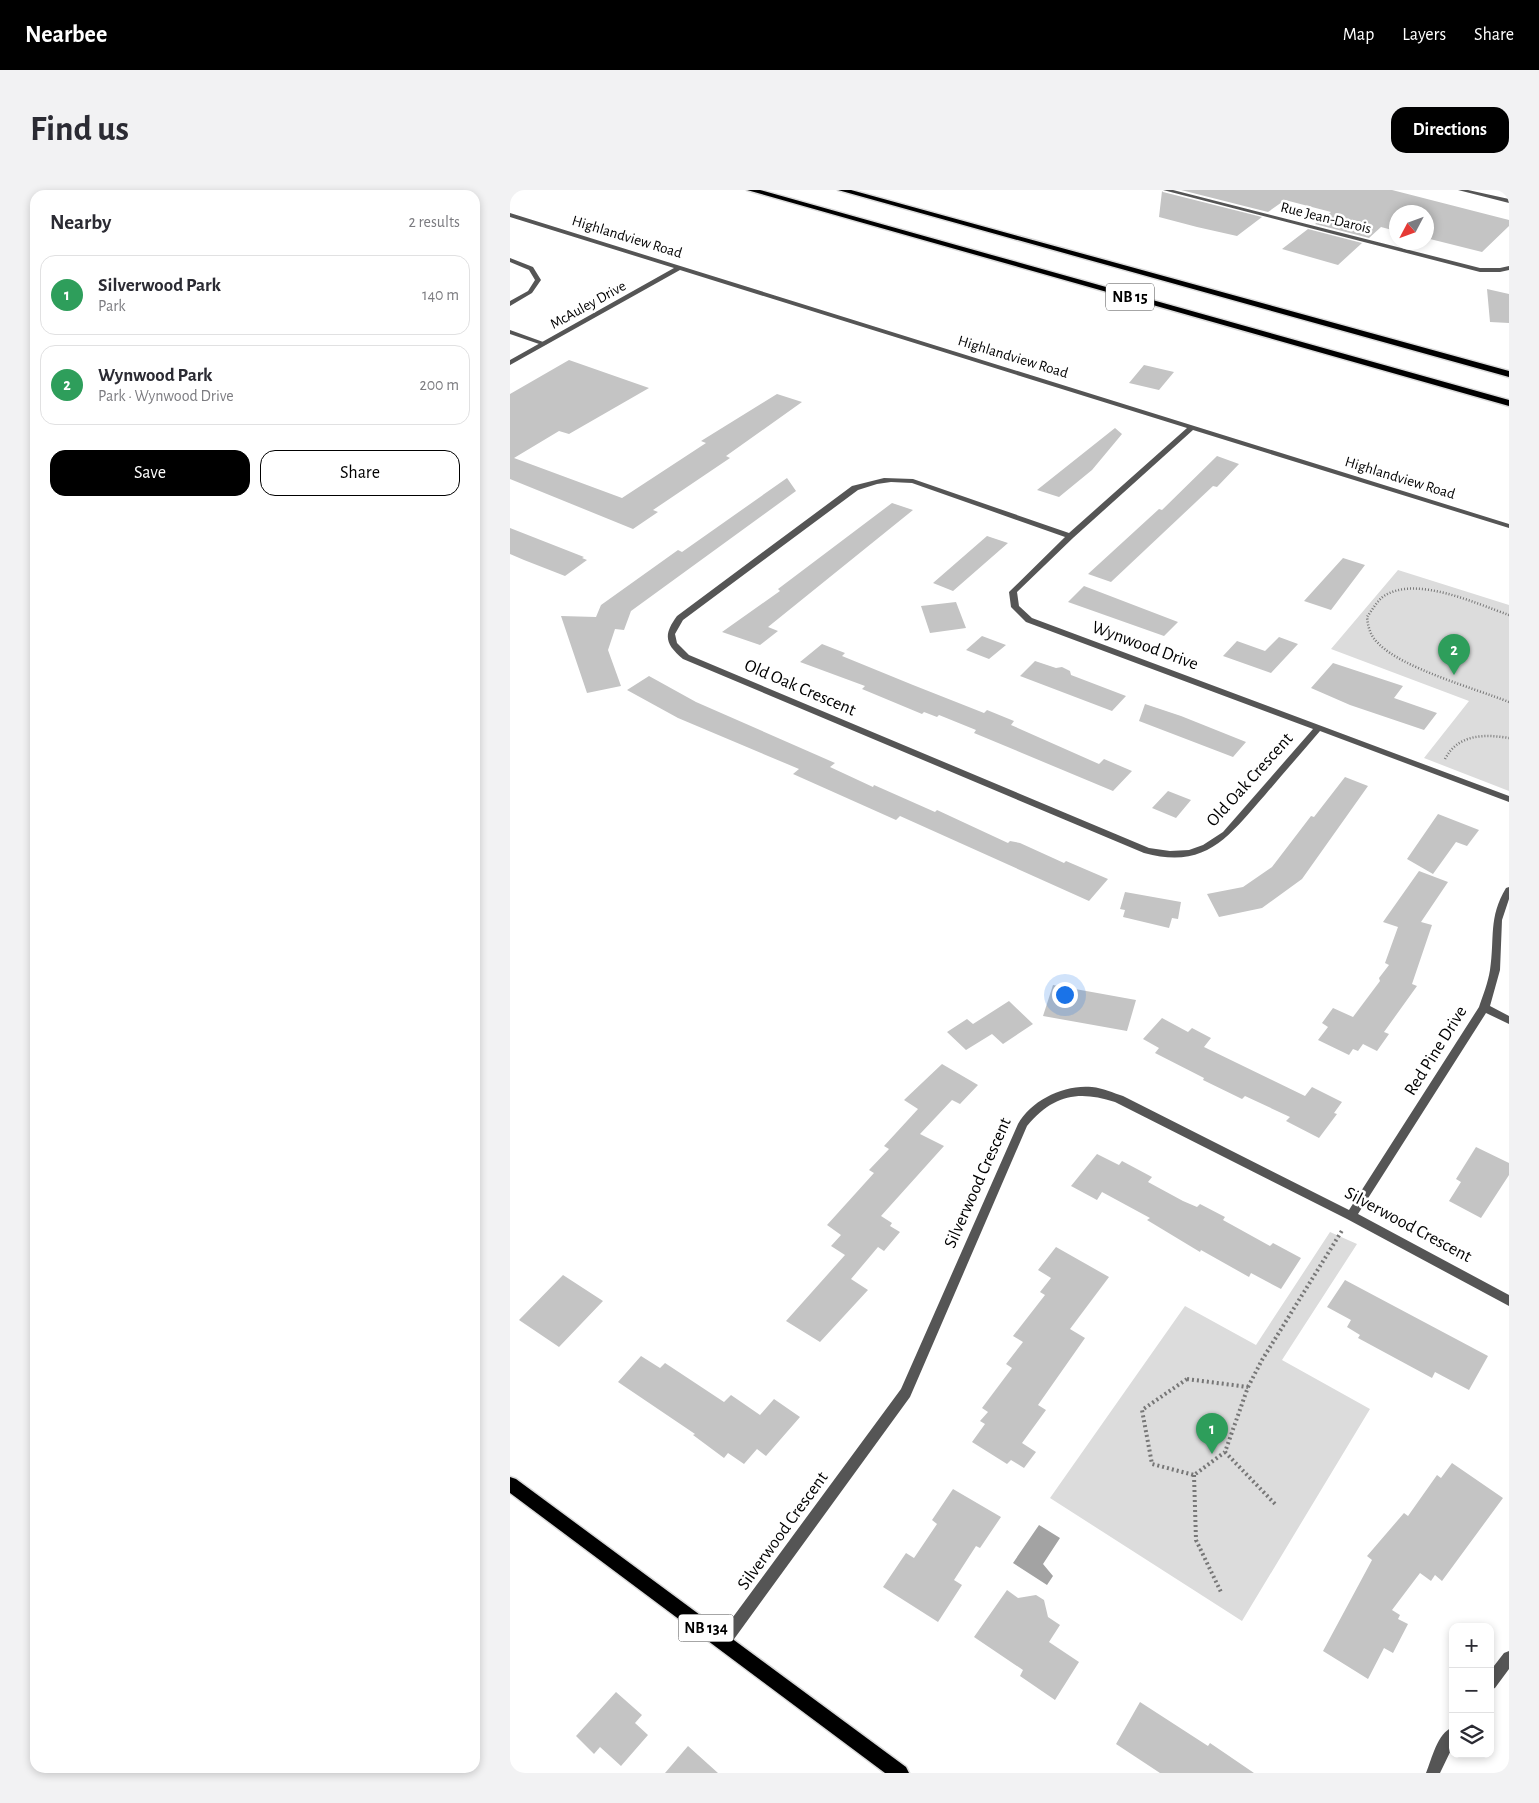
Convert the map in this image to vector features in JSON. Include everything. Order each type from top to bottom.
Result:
[{"type":"highway","name":"NB 15","points":[[751,190],[1509,403]]},
{"type":"highway","name":"NB 15","points":[[842,190],[1509,374]]},
{"type":"main road","name":"NB 134","points":[[510,1484],[900,1773]]},
{"type":"street","name":"Rue Jean-Darois","points":[[1166,190],[1480,270],[1509,268]]},
{"type":"street","points":[[1461,190],[1509,201]]},
{"type":"street","name":"Highlandview Road","points":[[510,215],[1509,526]]},
{"type":"street","points":[[510,260],[530,268],[535,272],[538,280],[530,292],[510,304]]},
{"type":"street","name":"McAuley Drive","points":[[510,363],[679,268]]},
{"type":"street","points":[[510,332],[544,344]]},
{"type":"street","name":"Wynwood Drive","points":[[1192,427],[1070,536],[1013,592],[1015,607],[1029,620],[1509,800]]},
{"type":"street","name":"Old Oak Crescent","points":[[1070,536],[913,481],[897,479],[870,483],[855,488],[680,618],[672,628],[670,638],[674,649],[686,658],[1147,851],[1171,856],[1192,854],[1209,847],[1226,834],[1318,728]]},
{"type":"street","name":"Red Pine Drive","points":[[1351,1216],[1484,1008],[1495,970],[1496,920],[1509,890]]},
{"type":"street","points":[[1484,1008],[1509,1020]]},
{"type":"street","name":"Silverwood Crescent","points":[[724,1641],[906,1393],[1023,1124],[1033,1110],[1068,1093],[1090,1091],[1119,1099],[1351,1216],[1509,1300]]},
{"type":"street","points":[[1494,1678],[1509,1658]]},
{"type":"street","points":[[1433,1773],[1444,1746],[1449,1739]]},
{"type":"path","points":[[1509,615],[1430,589],[1412,590],[1385,596],[1367,617],[1367,626],[1371,635],[1388,652],[1401,660],[1509,702]]},
{"type":"path","points":[[1440,773],[1447,753],[1456,743],[1482,736],[1509,738]]},
{"type":"path","points":[[1194,1475],[1225,1452],[1248,1387],[1262,1360],[1351,1216]]},
{"type":"path","points":[[1194,1475],[1152,1464],[1142,1410],[1187,1379],[1248,1387]]},
{"type":"path","points":[[1225,1452],[1276,1505]]},
{"type":"path","points":[[1194,1475],[1196,1540],[1221,1592]]},
{"type":"shaded area","points":[[1398,570],[1509,605],[1509,791],[1424,758],[1469,701],[1331,649]]},
{"type":"shaded area","points":[[1330,1232],[1357,1244],[1282,1360],[1370,1409],[1242,1621],[1050,1498],[1185,1306],[1256,1345]]},
{"type":"shaded area","points":[[1039,1525],[1060,1538],[1043,1564],[1053,1576],[1047,1585],[1013,1563]]},
{"type":"building","points":[[1181,190],[1392,190],[1509,220],[1509,226],[1482,252],[1434,240],[1434,205],[1389,205],[1389,229],[1381,227],[1369,238],[1315,224],[1331,212],[1285,200],[1268,212]]},
{"type":"building","points":[[1162,191],[1262,217],[1237,236],[1197,227],[1159,217]]},
{"type":"building","points":[[1308,229],[1362,243],[1338,265],[1282,249]]},
{"type":"building","points":[[1487,289],[1509,294],[1509,323],[1490,322]]},
{"type":"building","points":[[569,360],[649,388],[569,434],[559,431],[514,458],[622,498],[706,443],[701,441],[777,394],[802,402],[726,456],[730,458],[653,510],[658,512],[633,529],[510,479],[510,394]]},
{"type":"building","points":[[1144,365],[1174,372],[1159,390],[1129,383]]},
{"type":"building","points":[[1115,428],[1122,434],[1092,470],[1059,497],[1037,490]]},
{"type":"building","points":[[1217,456],[1239,464],[1217,487],[1213,486],[1111,582],[1088,574],[1159,509],[1162,510]]},
{"type":"building","points":[[787,478],[796,491],[631,611],[624,630],[615,629],[608,650],[621,686],[587,693],[561,616],[596,617],[601,605],[678,550],[682,552]]},
{"type":"building","points":[[892,503],[913,510],[768,627],[778,631],[760,645],[722,632],[780,591],[778,589]]},
{"type":"building","points":[[510,528],[584,557],[582,558],[587,560],[565,576],[524,560],[510,554]]},
{"type":"building","points":[[987,536],[1008,543],[953,591],[933,583]]},
{"type":"building","points":[[1343,558],[1365,565],[1331,610],[1304,601]]},
{"type":"building","points":[[1084,586],[1178,622],[1164,636],[1068,602]]},
{"type":"building","points":[[956,602],[966,628],[930,633],[921,606]]},
{"type":"building","points":[[982,636],[1006,645],[989,659],[966,650]]},
{"type":"building","points":[[1279,637],[1298,644],[1271,673],[1223,656],[1237,641],[1265,651]]},
{"type":"building","points":[[822,644],[845,653],[842,656],[913,685],[984,713],[987,710],[1014,721],[1011,725],[1099,764],[1104,759],[1132,771],[1113,791],[974,733],[976,730],[939,715],[937,717],[924,712],[922,714],[862,689],[865,686],[800,662]]},
{"type":"building","points":[[1035,661],[1056,668],[1062,667],[1070,671],[1071,675],[1126,696],[1112,711],[1020,676]]},
{"type":"building","points":[[1333,663],[1403,686],[1394,698],[1437,713],[1424,730],[1350,705],[1311,688]]},
{"type":"building","points":[[649,676],[696,702],[835,763],[830,767],[873,787],[874,785],[935,812],[937,810],[1008,843],[1010,841],[1020,843],[1064,863],[1066,861],[1108,879],[1089,901],[900,816],[896,820],[793,774],[799,769],[678,718],[627,690]]},
{"type":"building","points":[[1145,704],[1246,742],[1233,757],[1139,721]]},
{"type":"building","points":[[1345,777],[1368,786],[1302,879],[1262,908],[1219,917],[1207,894],[1243,887],[1272,867],[1311,816],[1314,817]]},
{"type":"building","points":[[1168,791],[1191,800],[1176,818],[1152,808]]},
{"type":"building","points":[[1438,814],[1479,830],[1467,846],[1456,842],[1433,874],[1407,859]]},
{"type":"building","points":[[1419,871],[1448,882],[1421,922],[1432,925],[1412,984],[1417,986],[1384,1032],[1389,1034],[1377,1051],[1363,1044],[1358,1051],[1353,1049],[1349,1055],[1318,1040],[1328,1027],[1322,1023],[1333,1008],[1353,1017],[1380,981],[1379,978],[1389,965],[1385,963],[1398,927],[1383,922]]},
{"type":"building","points":[[1125,892],[1181,902],[1178,919],[1172,918],[1169,928],[1123,917],[1125,910],[1120,909]]},
{"type":"building","points":[[1053,985],[1136,1000],[1127,1031],[1043,1016]]},
{"type":"building","points":[[1009,1001],[1033,1024],[1003,1044],[992,1034],[966,1050],[947,1032],[967,1019],[973,1024]]},
{"type":"building","points":[[1162,1018],[1188,1032],[1192,1028],[1211,1038],[1204,1047],[1305,1096],[1312,1087],[1342,1102],[1334,1113],[1337,1114],[1319,1138],[1286,1121],[1290,1117],[1245,1096],[1242,1099],[1203,1080],[1204,1078],[1155,1053],[1159,1048],[1143,1039]]},
{"type":"building","points":[[942,1064],[978,1085],[960,1104],[952,1100],[920,1134],[944,1146],[881,1216],[892,1223],[890,1226],[900,1232],[884,1251],[878,1247],[851,1279],[868,1290],[820,1342],[786,1321],[845,1255],[831,1246],[841,1235],[827,1225],[874,1173],[869,1170],[889,1149],[884,1146],[918,1109],[904,1100]]},
{"type":"building","points":[[1476,1147],[1509,1163],[1509,1175],[1481,1218],[1449,1201],[1461,1182],[1456,1179]]},
{"type":"building","points":[[1097,1154],[1119,1165],[1122,1161],[1152,1177],[1148,1182],[1183,1201],[1197,1207],[1200,1204],[1225,1217],[1223,1220],[1270,1246],[1273,1243],[1301,1258],[1281,1289],[1251,1273],[1249,1277],[1201,1250],[1200,1252],[1147,1220],[1150,1218],[1102,1192],[1097,1200],[1071,1186]]},
{"type":"building","points":[[1056,1247],[1109,1277],[1070,1329],[1085,1338],[1038,1405],[1046,1410],[1022,1443],[1036,1452],[1024,1468],[1011,1460],[1007,1464],[972,1442],[985,1424],[980,1421],[988,1412],[982,1408],[1012,1368],[1006,1364],[1023,1342],[1013,1336],[1045,1295],[1040,1292],[1051,1278],[1038,1270]]},
{"type":"building","points":[[563,1275],[603,1301],[559,1347],[519,1320]]},
{"type":"building","points":[[1345,1280],[1488,1356],[1469,1390],[1435,1372],[1432,1378],[1358,1338],[1360,1335],[1347,1327],[1351,1320],[1327,1307]]},
{"type":"building","points":[[641,1356],[660,1368],[665,1363],[724,1402],[731,1395],[760,1415],[774,1399],[800,1417],[766,1456],[757,1449],[744,1464],[728,1453],[724,1458],[693,1435],[695,1434],[618,1382]]},
{"type":"building","points":[[1452,1463],[1503,1498],[1442,1581],[1435,1575],[1431,1581],[1420,1573],[1392,1610],[1400,1615],[1398,1619],[1408,1624],[1393,1653],[1384,1648],[1368,1679],[1323,1651],[1372,1560],[1367,1556],[1404,1513],[1408,1516],[1437,1475],[1441,1478]]},
{"type":"building","points":[[953,1489],[1001,1517],[980,1548],[976,1546],[954,1580],[962,1585],[938,1622],[883,1587],[906,1553],[914,1558],[937,1524],[932,1520]]},
{"type":"building","points":[[1007,1590],[1018,1598],[1036,1595],[1044,1600],[1048,1617],[1060,1625],[1049,1642],[1079,1662],[1055,1700],[1020,1676],[1023,1670],[974,1637]]},
{"type":"building","points":[[616,1692],[642,1715],[635,1723],[648,1735],[621,1766],[600,1747],[594,1754],[576,1736]]},
{"type":"building","points":[[1140,1702],[1208,1746],[1210,1743],[1254,1773],[1160,1773],[1116,1744]]},
{"type":"building","points":[[688,1746],[718,1773],[665,1773]]},
{"type":"place","name":"Wynwood Park","points":[[1454,675]]},
{"type":"place","name":"Silverwood Park","points":[[1212,1454]]}]
